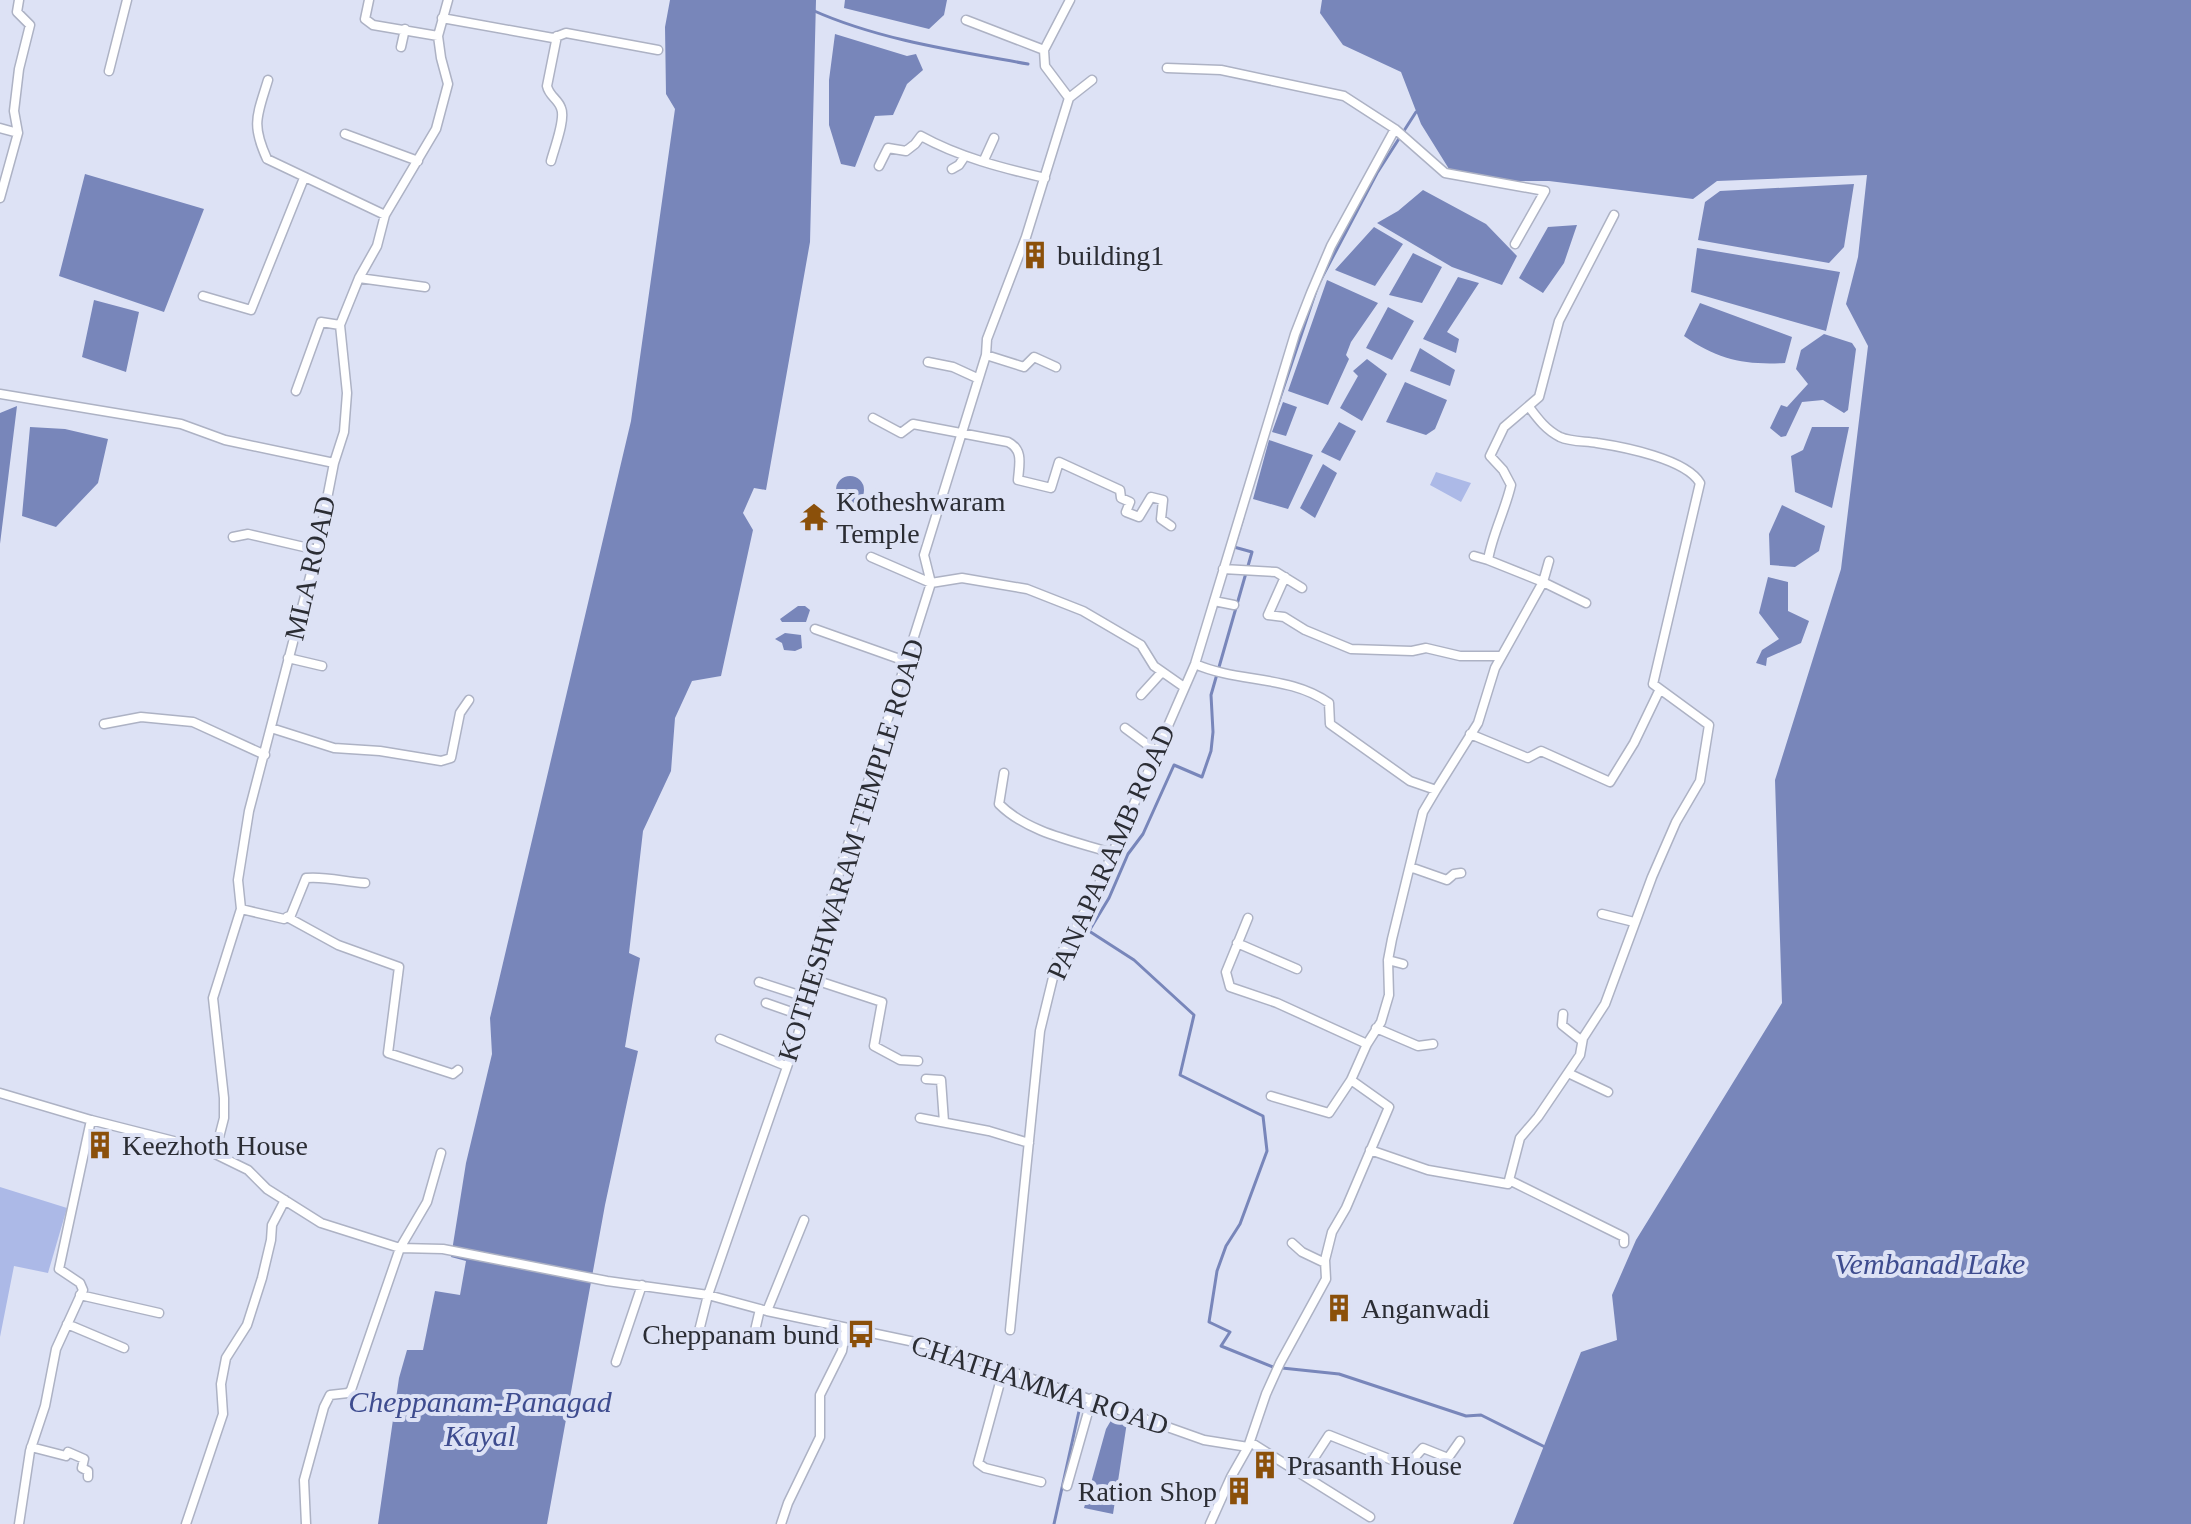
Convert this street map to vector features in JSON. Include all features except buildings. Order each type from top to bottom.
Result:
[{"type":"street","points":[[0,198],[18,133],[14,111],[19,69],[30,25],[17,12],[19,0]]},
{"type":"street","points":[[109,71],[127,0]]},
{"type":"street","points":[[369,0],[365,19],[368,22],[438,36]]},
{"type":"street","name":"MLA ROAD","points":[[215,1153],[224,1108],[213,998],[241,909],[238,880],[249,811],[317,550],[334,463],[344,432],[347,393],[340,325],[359,278],[377,246],[385,215],[436,129],[448,84],[438,36],[448,0]]},
{"type":"street","points":[[1070,0],[1044,50],[1045,66],[1069,98],[1092,80]]},
{"type":"street","points":[[442,18],[553,38],[566,33],[658,50]]},
{"type":"street","points":[[966,20],[1044,50]]},
{"type":"street","points":[[401,47],[405,29]]},
{"type":"street","points":[[551,161],[563,115],[561,105],[549,94],[547,86],[557,36]]},
{"type":"street","points":[[1167,68],[1221,70],[1344,96],[1395,129],[1445,173],[1545,191],[1515,244]]},
{"type":"street","points":[[268,80],[258,112],[256,135],[267,159],[385,215]]},
{"type":"street","name":"KOTHESHWARAM TEMPLE ROAD","points":[[696,1343],[708,1295],[803,1016],[806,977],[931,583],[924,555],[986,355],[987,339],[1045,178],[1069,98]]},
{"type":"street","points":[[0,128],[18,133]]},
{"type":"street","name":"PANAPARAMB ROAD","points":[[1010,1330],[1040,1031],[1057,961],[1096,891],[1195,664],[1295,334],[1311,293],[1331,246],[1395,129]]},
{"type":"street","points":[[345,134],[418,161]]},
{"type":"street","points":[[879,166],[888,148],[906,151],[921,136],[958,155],[1045,178]]},
{"type":"street","points":[[984,160],[994,138]]},
{"type":"street","points":[[952,169],[965,156]]},
{"type":"street","points":[[203,296],[251,310],[304,178]]},
{"type":"street","points":[[1488,560],[1490,544],[1501,522],[1511,485],[1490,456],[1504,427],[1539,397],[1559,321],[1614,215]]},
{"type":"street","points":[[359,278],[425,287]]},
{"type":"street","points":[[296,391],[321,322],[340,325]]},
{"type":"street","points":[[986,355],[1024,367],[1034,357],[1056,367]]},
{"type":"street","points":[[928,362],[953,367],[977,378]]},
{"type":"street","points":[[0,394],[181,424],[225,440],[334,463]]},
{"type":"street","points":[[1370,1150],[1428,1170],[1508,1184],[1520,1138],[1580,1055],[1582,1041],[1605,1004],[1634,922],[1676,822],[1700,781],[1709,725],[1653,684],[1700,483],[1695,475],[1664,459],[1602,443],[1563,439],[1542,425],[1529,407]]},
{"type":"street","points":[[873,418],[901,433],[913,424],[997,439],[1016,446],[1020,453],[1018,480],[1051,488],[1059,462],[1120,490],[1121,498],[1130,502],[1126,512],[1139,517],[1151,497],[1163,500],[1161,519],[1171,526]]},
{"type":"street","points":[[233,537],[248,534],[317,550]]},
{"type":"street","points":[[1474,556],[1543,582],[1586,603]]},
{"type":"street","points":[[871,557],[931,583],[962,578],[1027,589],[1083,611],[1141,645],[1161,673],[1184,687]]},
{"type":"street","points":[[1271,1096],[1329,1113],[1351,1080],[1389,995],[1388,960],[1423,812],[1478,723],[1495,668],[1543,582],[1549,561]]},
{"type":"street","points":[[1223,569],[1276,572],[1302,588]]},
{"type":"street","points":[[1285,577],[1268,615],[1284,617],[1305,630],[1351,649],[1412,651],[1426,648],[1460,656],[1501,656]]},
{"type":"street","points":[[1214,601],[1234,605]]},
{"type":"street","points":[[815,629],[908,662]]},
{"type":"street","points":[[288,658],[322,666]]},
{"type":"street","points":[[1195,664],[1217,674],[1298,687],[1318,695],[1329,703],[1330,724],[1410,781],[1436,790]]},
{"type":"street","points":[[1141,695],[1161,673]]},
{"type":"street","points":[[1470,734],[1528,758],[1541,751],[1610,782],[1634,743],[1660,689]]},
{"type":"street","points":[[271,728],[334,748],[380,751],[441,761],[451,758],[460,713],[469,700]]},
{"type":"street","points":[[104,724],[141,717],[193,722],[265,755]]},
{"type":"street","points":[[1125,728],[1156,751]]},
{"type":"street","points":[[1004,773],[999,804],[1010,815],[1027,825],[1112,853]]},
{"type":"street","points":[[1410,867],[1447,880],[1461,873]]},
{"type":"street","points":[[241,909],[284,919],[291,915],[306,878],[322,876],[343,882],[365,883]]},
{"type":"street","points":[[1602,914],[1634,922]]},
{"type":"street","points":[[287,917],[328,941],[399,967],[388,1053],[453,1074],[458,1070]]},
{"type":"street","points":[[1248,918],[1226,972],[1230,987],[1277,1003],[1367,1044]]},
{"type":"street","points":[[1237,943],[1297,969]]},
{"type":"street","points":[[1388,960],[1403,964]]},
{"type":"street","points":[[806,977],[882,1002],[874,1046],[900,1060],[918,1061]]},
{"type":"street","points":[[759,982],[805,997]]},
{"type":"street","points":[[766,1003],[803,1016]]},
{"type":"street","points":[[1563,1014],[1562,1025],[1582,1041]]},
{"type":"street","points":[[1376,1028],[1418,1046],[1433,1044]]},
{"type":"street","points":[[720,1039],[786,1066]]},
{"type":"street","points":[[1568,1073],[1608,1092]]},
{"type":"street","points":[[926,1079],[941,1080],[944,1122]]},
{"type":"street","points":[[1210,1524],[1249,1445],[1280,1363],[1326,1279],[1325,1263],[1332,1232],[1389,1107],[1351,1080]]},
{"type":"street","name":"CHATHAMMA ROAD","points":[[0,1093],[215,1153],[248,1170],[267,1189],[321,1223],[400,1248],[443,1249],[607,1281],[708,1295],[763,1310],[948,1349],[1204,1440],[1249,1445]]},
{"type":"street","points":[[920,1118],[989,1131],[1029,1143]]},
{"type":"street","points":[[19,1524],[31,1447],[45,1406],[56,1349],[83,1290],[80,1283],[59,1269],[91,1120]]},
{"type":"street","points":[[306,1524],[304,1480],[324,1407],[330,1395],[351,1390],[400,1248],[427,1202],[441,1153]]},
{"type":"street","points":[[1509,1180],[1624,1237],[1624,1243]]},
{"type":"street","points":[[186,1524],[223,1414],[221,1384],[226,1358],[247,1325],[262,1278],[272,1225],[285,1200]]},
{"type":"street","points":[[754,1335],[804,1220]]},
{"type":"street","points":[[1292,1243],[1302,1252],[1325,1263]]},
{"type":"street","points":[[616,1362],[642,1285]]},
{"type":"street","points":[[80,1295],[159,1313]]},
{"type":"street","points":[[67,1324],[124,1348]]},
{"type":"street","points":[[781,1524],[820,1437],[820,1395],[842,1351],[846,1328]]},
{"type":"street","points":[[1004,1368],[978,1463],[985,1468],[1041,1482]]},
{"type":"street","points":[[1067,1486],[1092,1398]]},
{"type":"street","points":[[1303,1475],[1329,1435],[1407,1466],[1423,1448],[1448,1458],[1460,1441]]},
{"type":"street","points":[[1249,1445],[1370,1517]]},
{"type":"street","points":[[31,1447],[66,1456],[68,1452],[84,1459],[82,1468],[88,1471],[88,1477]]},
{"type":"shaded area","points":[[1436,472],[1471,483],[1461,502],[1430,485]]},
{"type":"shaded area","points":[[0,1187],[67,1208],[48,1273],[14,1266],[0,1337]]},
{"type":"water","name":"Cheppanam-Panagad Kayal","points":[[670,0],[816,0],[810,242],[766,490],[754,488],[743,513],[753,530],[721,676],[692,681],[675,718],[671,771],[643,831],[629,953],[640,958],[625,1047],[638,1051],[605,1205],[547,1524],[378,1524],[399,1378],[407,1350],[423,1350],[435,1291],[460,1295],[466,1261],[451,1257],[466,1163],[492,1054],[490,1018],[631,421],[675,109],[666,94],[665,27]]},
{"type":"water","points":[[845,0],[947,0],[944,15],[929,29],[844,8]]},
{"type":"water","name":"Vembanad Lake","points":[[1322,0],[2191,0],[2191,1524],[1513,1524],[1581,1352],[1617,1340],[1612,1295],[1636,1240],[1782,1003],[1775,780],[1841,569],[1868,346],[1846,304],[1858,257],[1867,175],[1717,181],[1693,199],[1549,181],[1501,181],[1449,169],[1421,124],[1401,72],[1343,45],[1320,13]]},
{"type":"water","points":[[835,34],[907,56],[916,54],[923,70],[907,84],[893,115],[875,116],[855,167],[841,164],[829,125],[829,80]]},
{"type":"water","points":[[85,174],[204,209],[164,312],[59,276]]},
{"type":"water","points":[[1854,184],[1844,247],[1829,263],[1698,240],[1705,202],[1720,191]]},
{"type":"water","points":[[1423,190],[1486,224],[1517,256],[1502,285],[1452,267],[1377,223],[1398,211]]},
{"type":"water","points":[[1577,225],[1564,263],[1543,293],[1519,278],[1548,227]]},
{"type":"water","points":[[1374,227],[1403,244],[1375,286],[1335,270]]},
{"type":"water","points":[[1697,248],[1840,272],[1826,331],[1691,292]]},
{"type":"water","points":[[1413,253],[1442,267],[1422,303],[1389,295]]},
{"type":"water","points":[[1458,277],[1479,283],[1447,332],[1459,339],[1456,353],[1423,339]]},
{"type":"water","points":[[1327,280],[1378,303],[1351,342],[1346,355],[1349,359],[1328,405],[1288,391]]},
{"type":"water","points":[[94,300],[139,312],[126,372],[82,357]]},
{"type":"water","points":[[1700,303],[1792,337],[1785,363],[1757,363],[1720,356],[1684,336]]},
{"type":"water","points":[[1388,307],[1414,321],[1392,360],[1366,348]]},
{"type":"water","points":[[1824,334],[1852,343],[1856,349],[1848,410],[1844,413],[1823,400],[1802,402],[1786,436],[1781,437],[1770,428],[1781,405],[1787,407],[1808,384],[1796,369],[1801,350]]},
{"type":"water","points":[[1420,348],[1455,370],[1450,386],[1410,371]]},
{"type":"water","points":[[1367,359],[1387,374],[1362,421],[1340,408],[1358,376],[1353,371]]},
{"type":"water","points":[[1405,382],[1447,400],[1435,429],[1426,435],[1386,422]]},
{"type":"water","points":[[1283,402],[1297,407],[1286,436],[1272,432]]},
{"type":"water","points":[[17,406],[0,544],[0,413]]},
{"type":"water","points":[[1339,422],[1356,431],[1340,461],[1321,452]]},
{"type":"water","points":[[30,427],[65,429],[108,439],[98,483],[56,527],[22,516]]},
{"type":"water","points":[[1812,427],[1849,427],[1832,508],[1795,492],[1791,456],[1803,450]]},
{"type":"water","points":[[1269,440],[1313,455],[1288,509],[1253,499]]},
{"type":"water","points":[[1323,464],[1337,473],[1315,518],[1300,508]]},
{"type":"water","points":[[850,476],[860,480],[864,490],[860,500],[850,504],[840,500],[836,490],[840,480]]},
{"type":"water","points":[[1782,505],[1825,526],[1819,551],[1795,567],[1770,565],[1769,534]]},
{"type":"water","points":[[1768,577],[1788,582],[1788,611],[1809,621],[1801,643],[1767,658],[1766,666],[1756,663],[1762,650],[1779,639],[1759,613]]},
{"type":"water","points":[[798,606],[810,610],[806,622],[782,622],[780,619]]},
{"type":"water","points":[[785,633],[801,635],[802,648],[784,650],[782,643],[775,639]]},
{"type":"water","points":[[1113,1417],[1127,1422],[1113,1514],[1084,1508],[1106,1429]]},
{"type":"waterway","points":[[812,10],[891,37],[1028,64]]},
{"type":"waterway","points":[[1278,404],[1318,285],[1377,173],[1416,112]]},
{"type":"waterway","points":[[1243,518],[1234,547],[1252,552],[1211,695],[1211,751],[1202,777],[1174,765],[1143,834],[1128,854],[1109,898],[1089,931],[1134,960],[1194,1015],[1180,1075],[1263,1116],[1267,1151],[1240,1224],[1226,1246],[1217,1271],[1209,1322],[1230,1332],[1221,1346],[1273,1367]]},
{"type":"waterway","points":[[1282,1368],[1339,1374],[1466,1416],[1481,1415],[1547,1448]]},
{"type":"waterway","points":[[1054,1524],[1079,1411]]},
{"type":"place","name":"building1","points":[[1035,255]]},
{"type":"place","name":"Kotheshwaram Temple","points":[[814,517]]},
{"type":"place","name":"Keezhoth House","points":[[100,1145]]},
{"type":"place","name":"Anganwadi","points":[[1339,1308]]},
{"type":"place","name":"Cheppanam bund","points":[[861,1334]]},
{"type":"place","name":"Prasanth House","points":[[1265,1465]]},
{"type":"place","name":"Ration Shop","points":[[1239,1491]]}]
